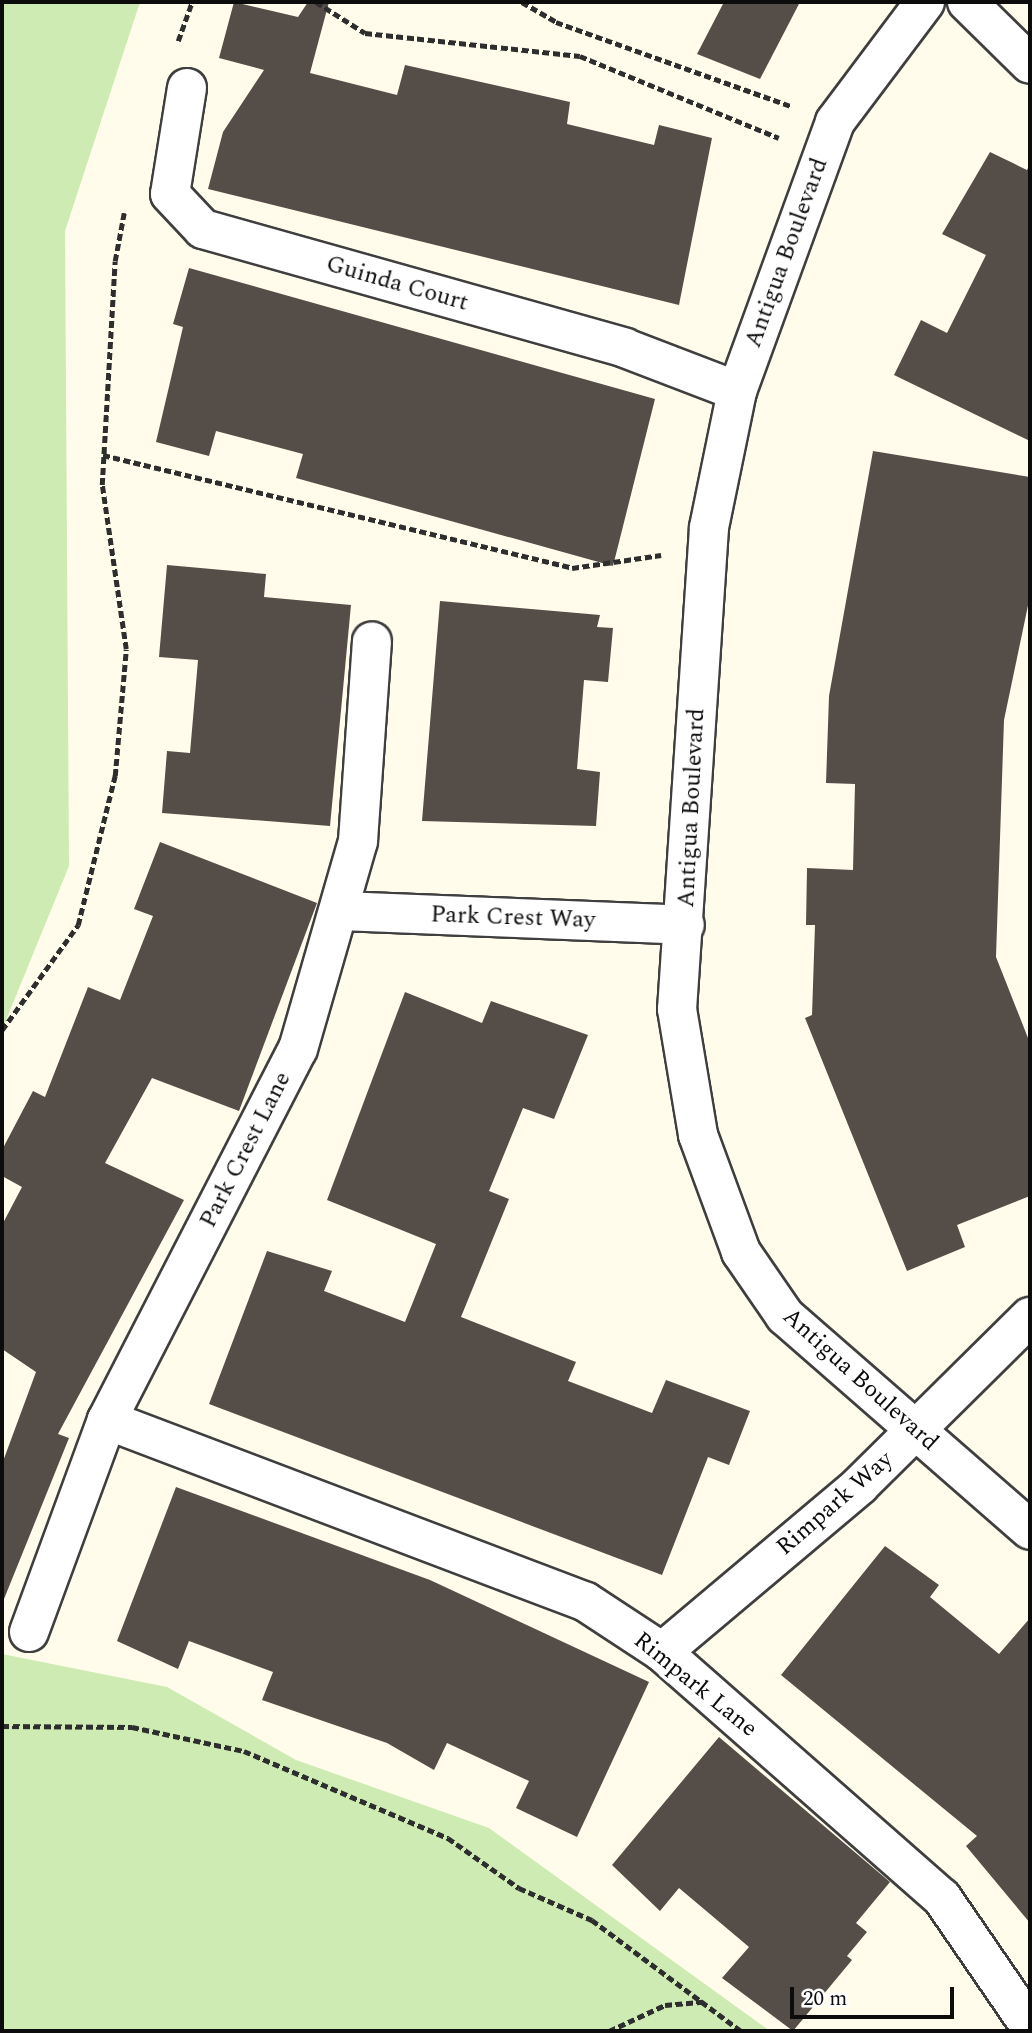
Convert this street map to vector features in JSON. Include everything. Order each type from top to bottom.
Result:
[{"type":"street","name":"Antigua Boulevard","points":[[925,2],[828,139],[737,391],[707,552],[685,925],[677,1009],[698,1135],[741,1252],[785,1316],[915,1433],[1030,1530]]},
{"type":"street","points":[[967,2],[1030,64]]},
{"type":"street","name":"Guinda Court","points":[[187,88],[170,194],[203,229],[625,348],[737,391]]},
{"type":"street","name":"Park Crest Lane","points":[[29,1632],[107,1420],[298,1049],[341,911],[358,841],[372,641]]},
{"type":"street","name":"Park Crest Way","points":[[341,911],[685,925]]},
{"type":"street","name":"Rimpark Way","points":[[662,1652],[915,1433],[1030,1317]]},
{"type":"street","name":"Rimpark Lane","points":[[107,1420],[586,1602],[662,1652],[942,1898],[1030,2026]]},
{"type":"path","points":[[174,53],[192,2]]},
{"type":"path","points":[[316,2],[365,33],[580,57],[828,139]]},
{"type":"path","points":[[522,2],[556,22],[828,139]]},
{"type":"path","points":[[2,1030],[78,925],[115,776],[126,649],[103,455],[115,261],[125,208]]},
{"type":"path","points":[[103,455],[572,568],[707,552]]},
{"type":"path","points":[[2,1726],[132,1727],[244,1751],[449,1838],[519,1888],[593,1920],[741,2031]]},
{"type":"path","points":[[609,2031],[665,2005],[703,2002]]},
{"type":"green space","points":[[2,2],[140,2],[65,231],[69,866],[2,1030]]},
{"type":"green space","points":[[2,1654],[167,1687],[296,1760],[489,1828],[770,2031],[2,2031]]},
{"type":"building","points":[[234,2],[298,17],[308,2],[329,2],[310,73],[397,95],[405,65],[570,102],[567,124],[654,145],[659,125],[712,138],[679,305],[208,189],[223,132],[264,70],[219,58]]},
{"type":"building","points":[[724,2],[800,2],[760,79],[697,54]]},
{"type":"building","points":[[990,152],[1027,170],[1030,164],[1030,441],[894,375],[921,320],[947,333],[986,255],[942,234]]},
{"type":"building","points":[[189,268],[655,399],[613,566],[296,478],[303,454],[216,431],[209,456],[156,442],[183,327],[173,324]]},
{"type":"building","points":[[873,451],[1030,477],[1030,596],[1004,720],[996,957],[1030,1043],[1030,1196],[957,1225],[965,1247],[907,1271],[805,1018],[812,1015],[815,925],[806,925],[807,868],[853,870],[855,784],[826,783],[829,696]]},
{"type":"building","points":[[167,565],[266,574],[264,597],[351,605],[330,826],[162,813],[167,751],[190,753],[198,660],[159,657]]},
{"type":"building","points":[[440,601],[600,615],[597,627],[613,628],[608,682],[584,680],[577,769],[600,772],[596,826],[422,821]]},
{"type":"building","points":[[160,842],[317,903],[239,1111],[152,1078],[105,1163],[184,1200],[58,1434],[69,1438],[2,1604],[2,1464],[36,1372],[2,1349],[2,1225],[22,1187],[2,1176],[2,1150],[33,1091],[45,1097],[88,987],[120,1000],[153,916],[134,909]]},
{"type":"building","points":[[405,992],[482,1023],[491,1001],[588,1035],[554,1119],[523,1108],[489,1191],[509,1199],[461,1317],[576,1362],[568,1381],[652,1413],[666,1380],[750,1411],[729,1465],[708,1457],[662,1575],[209,1404],[267,1251],[332,1271],[324,1291],[405,1322],[436,1244],[327,1200]]},
{"type":"building","points":[[176,1487],[430,1580],[649,1682],[577,1837],[516,1808],[529,1781],[447,1743],[434,1770],[387,1743],[262,1700],[273,1672],[189,1641],[178,1669],[117,1641]]},
{"type":"building","points":[[885,1546],[939,1585],[930,1597],[999,1654],[1030,1618],[1030,1923],[966,1846],[977,1836],[781,1675]]},
{"type":"building","points":[[719,1737],[890,1882],[856,1923],[867,1932],[847,1956],[852,1960],[793,2031],[722,1978],[749,1947],[679,1888],[660,1911],[612,1865]]}]
